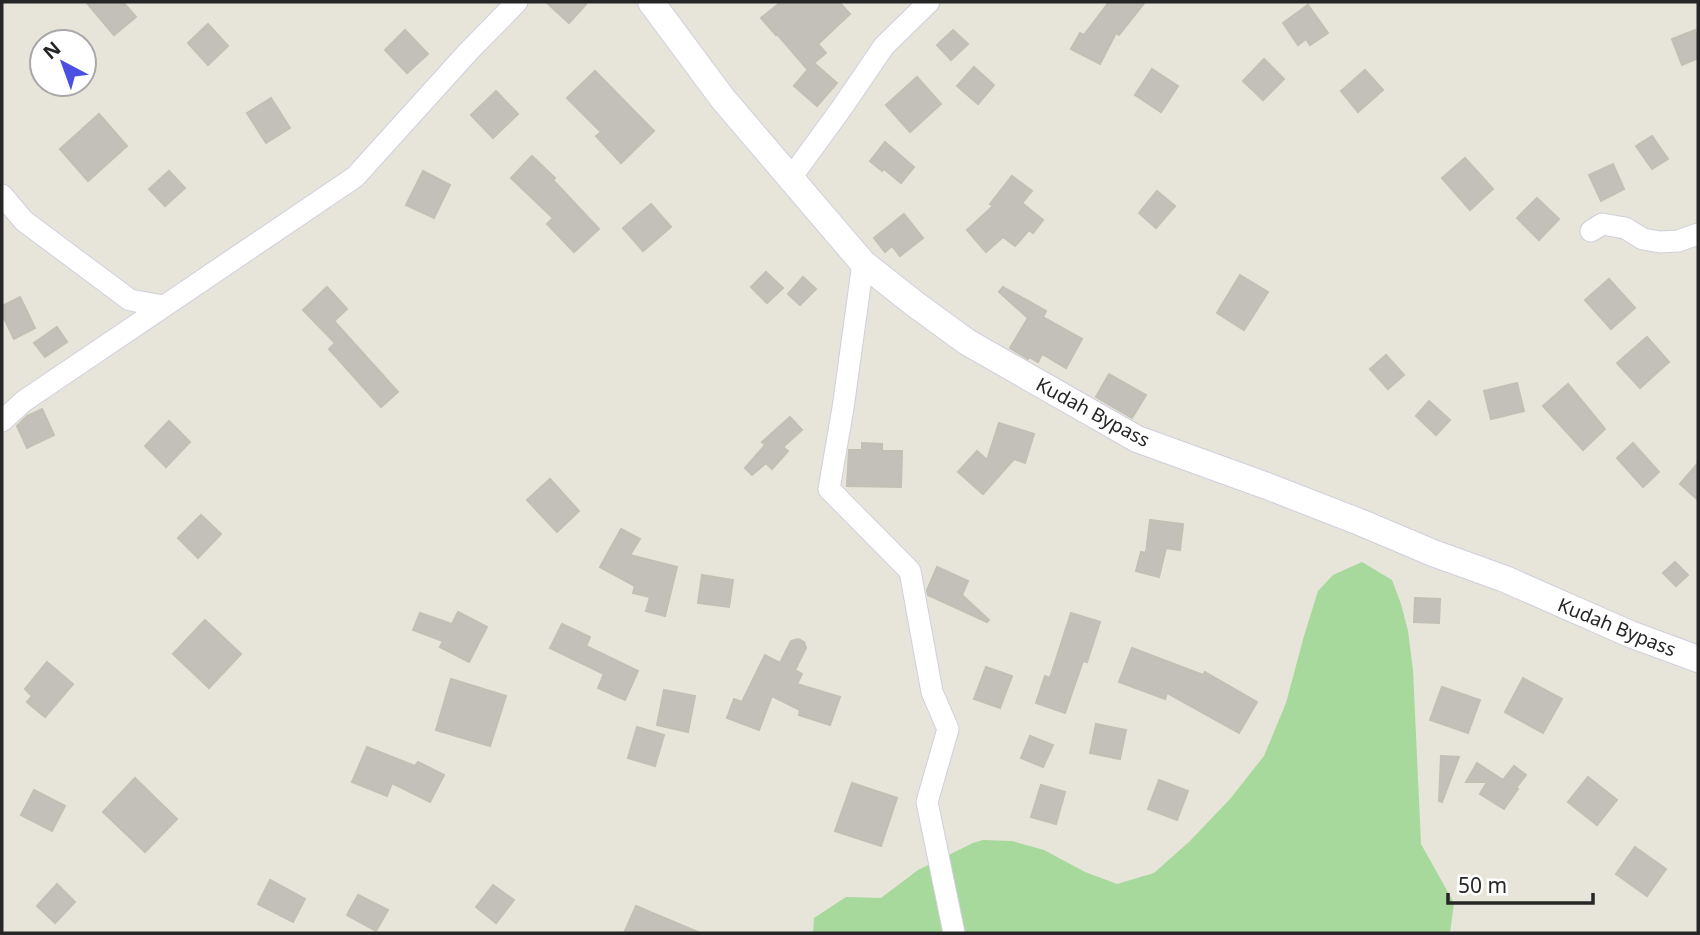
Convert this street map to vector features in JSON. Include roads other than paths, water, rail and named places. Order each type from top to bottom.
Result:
[{"type":"street","points":[[2,421],[24,401],[355,177],[517,2]]},
{"type":"street","points":[[790,179],[884,46],[929,2]]},
{"type":"street","name":"Kudah Bypass","points":[[662,8],[723,99],[863,263],[967,342],[1137,439],[1267,486],[1505,579],[1630,634],[1698,659]]},
{"type":"street","points":[[2,195],[24,221],[130,300],[163,306]]},
{"type":"street","points":[[1591,231],[1602,224],[1625,228],[1643,239],[1660,242],[1678,241],[1698,234]]},
{"type":"street","points":[[863,263],[844,408],[829,489],[911,571],[932,692],[948,729],[928,802],[954,933]]}]
